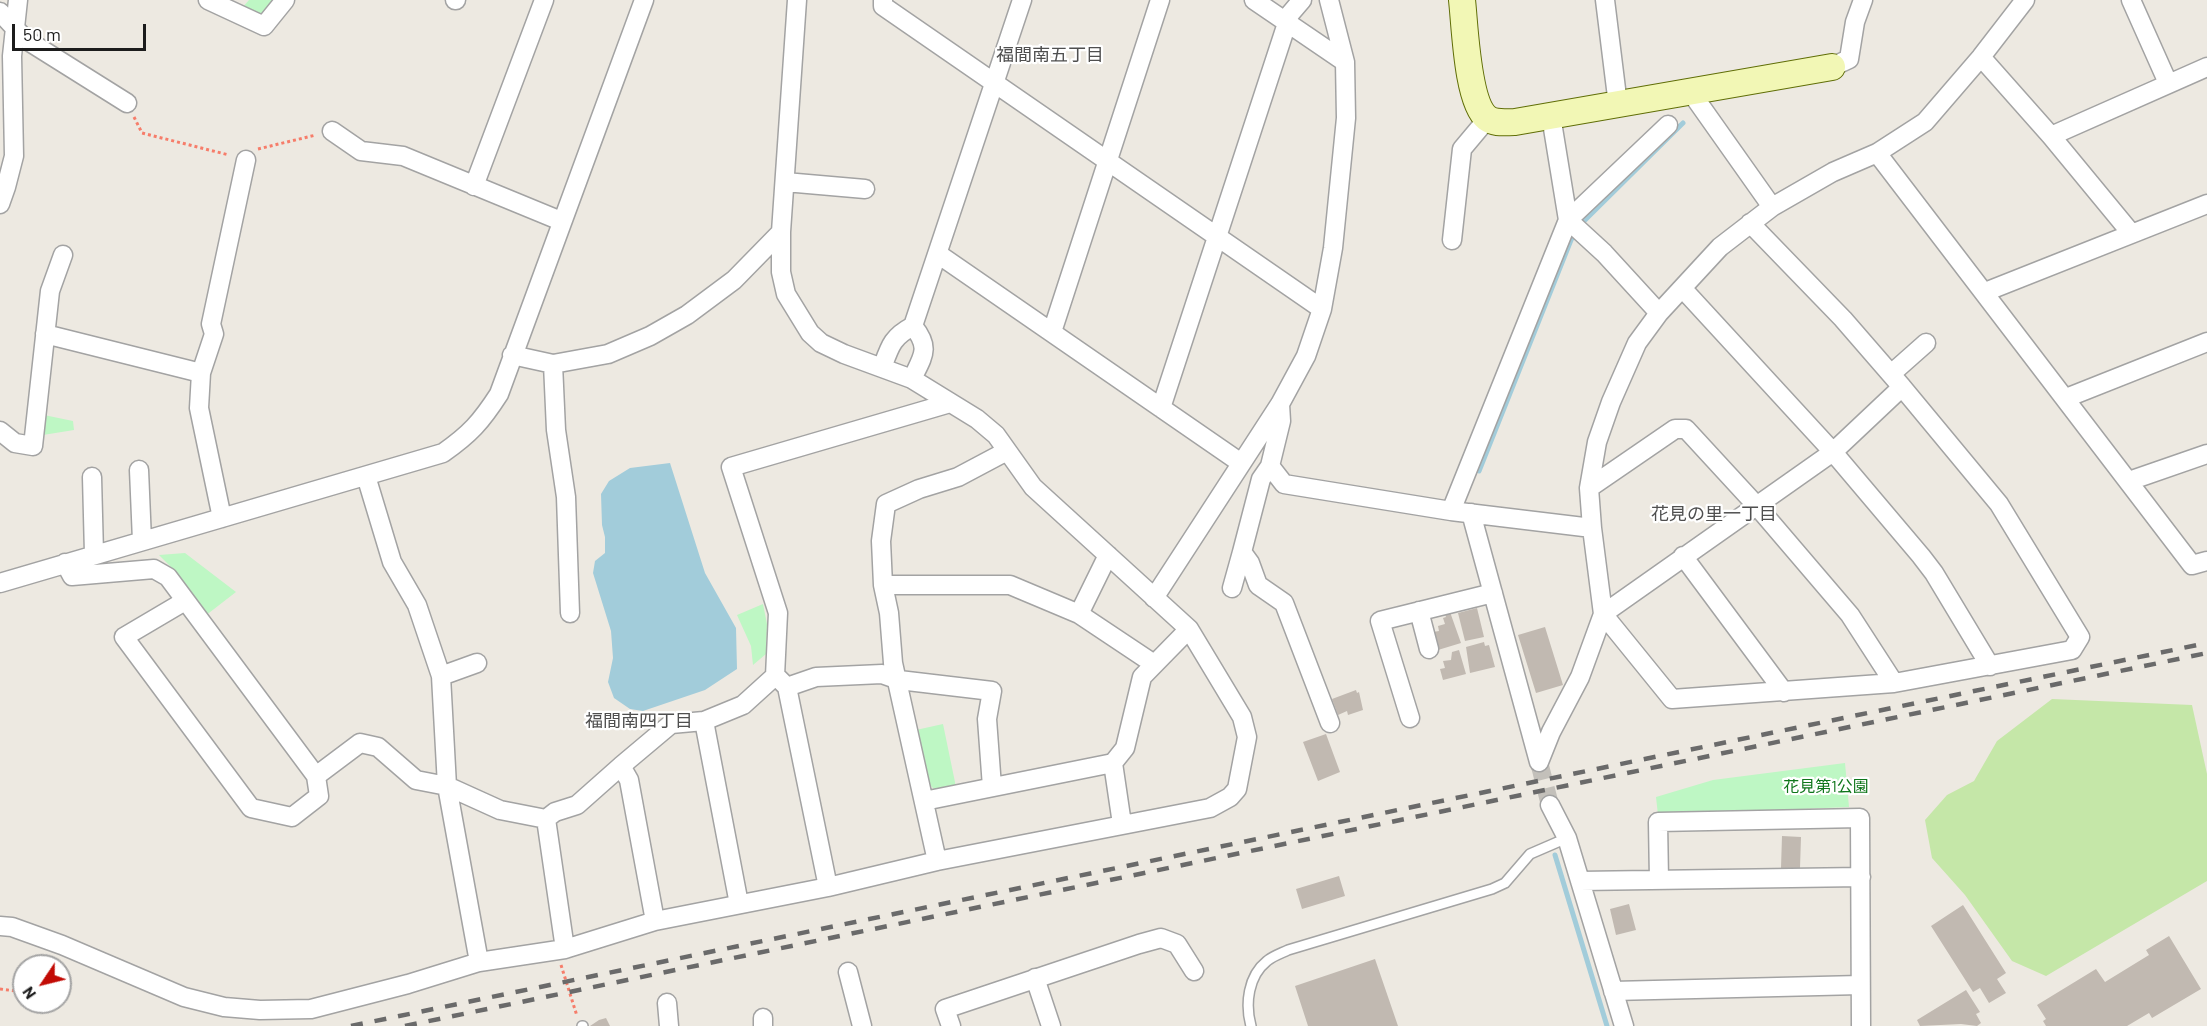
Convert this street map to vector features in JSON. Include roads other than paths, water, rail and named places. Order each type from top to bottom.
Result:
[{"type":"street","points":[[0,204],[6,187],[12,56],[18,0]]},
{"type":"street","points":[[208,0],[264,26],[285,0]]},
{"type":"street","points":[[474,186],[544,0]]},
{"type":"street","points":[[0,582],[443,453],[469,435],[499,394],[644,0]]},
{"type":"street","points":[[0,926],[12,927],[62,945],[184,997],[224,1006],[260,1010],[311,1010],[479,962],[565,949],[656,921],[828,887],[937,861],[1210,808],[1230,797],[1237,789],[1247,737],[1242,717],[1189,629],[1033,487],[996,435],[977,419],[912,379],[820,343],[810,333],[786,294],[780,272],[781,232],[797,0]]},
{"type":"street","points":[[883,0],[883,6],[1322,309]]},
{"type":"street","points":[[882,368],[893,340],[899,333],[913,326],[1022,0]]},
{"type":"street","points":[[1052,332],[1160,0]]},
{"type":"street","points":[[1254,0],[1345,62]]},
{"type":"street","points":[[1161,408],[1290,14],[1302,0]]},
{"type":"street","points":[[1154,598],[1280,404],[1306,356],[1322,309],[1333,248],[1346,118],[1345,62],[1329,0]]},
{"type":"street","points":[[1462,0],[1472,88],[1478,106],[1488,118],[1499,123],[1832,68],[1849,59],[1855,22],[1863,0]]},
{"type":"street","points":[[1605,0],[1618,105]]},
{"type":"street","points":[[1472,513],[1539,762],[1551,732],[1580,677],[1603,614],[1589,488],[1597,442],[1611,402],[1637,343],[1659,313],[1720,247],[1750,223],[1772,207],[1833,172],[1877,153],[1925,122],[1981,57],[2025,0]]},
{"type":"street","points":[[2131,0],[2168,83]]},
{"type":"street","points":[[0,12],[25,39],[127,103]]},
{"type":"street","points":[[1981,57],[2132,234]]},
{"type":"street","points":[[2050,136],[2207,67]]},
{"type":"street","points":[[1690,92],[1772,207]]},
{"type":"street","points":[[1551,116],[1568,220],[1605,253],[1659,313]]},
{"type":"street","points":[[1452,240],[1462,149],[1488,118]]},
{"type":"street","points":[[1451,511],[1568,220],[1668,125]]},
{"type":"street","points":[[332,131],[360,151],[403,156],[561,221]]},
{"type":"street","points":[[1877,153],[2192,565],[2207,561]]},
{"type":"street","points":[[222,518],[199,408],[201,373],[214,334],[211,324],[246,159]]},
{"type":"street","points":[[785,182],[865,189]]},
{"type":"street","points":[[1985,292],[2207,204]]},
{"type":"street","points":[[1603,614],[1672,699],[1894,683],[2072,650],[2080,637],[1999,504],[1897,380],[1750,223]]},
{"type":"street","points":[[512,355],[553,364],[608,354],[650,336],[687,315],[734,280],[781,232]]},
{"type":"street","points":[[938,254],[1241,463]]},
{"type":"street","points":[[0,431],[15,443],[33,446],[50,291],[63,255]]},
{"type":"street","points":[[1683,289],[1833,452],[1927,564],[1990,666]]},
{"type":"street","points":[[912,379],[924,348],[924,339],[913,326]]},
{"type":"street","points":[[45,334],[201,373]]},
{"type":"street","points":[[2066,398],[2207,342]]},
{"type":"street","points":[[1603,614],[1833,452],[1897,380],[1926,343]]},
{"type":"street","points":[[553,364],[556,430],[567,497],[570,613]]},
{"type":"street","points":[[828,887],[781,681],[778,613],[731,467],[950,403]]},
{"type":"street","points":[[1232,588],[1261,479],[1270,465],[1281,421],[1280,404]]},
{"type":"street","points":[[1589,488],[1675,429],[1686,429],[1756,505],[1850,615],[1894,683]]},
{"type":"street","points":[[937,861],[899,680],[893,663],[889,613],[883,585],[881,541],[886,504],[919,489],[958,477],[1007,451]]},
{"type":"street","points":[[2129,481],[2207,454]]},
{"type":"street","points":[[1270,465],[1284,484],[1451,511],[1592,528]]},
{"type":"street","points":[[139,470],[142,542]]},
{"type":"street","points":[[366,476],[392,562],[417,605],[441,676],[447,786],[479,962]]},
{"type":"street","points":[[92,477],[94,554]]},
{"type":"street","points":[[1242,552],[1250,563],[1258,585],[1284,603],[1329,723]]},
{"type":"street","points":[[1079,614],[1108,555]]},
{"type":"street","points":[[1683,556],[1784,692]]},
{"type":"street","points":[[65,563],[72,576],[154,569],[168,577],[316,776],[319,796],[292,817],[251,808],[124,638],[185,601]]},
{"type":"street","points":[[883,585],[1010,585],[1079,614],[1154,664]]},
{"type":"street","points":[[1410,718],[1380,621],[1493,592]]},
{"type":"street","points":[[1419,611],[1429,649]]},
{"type":"street","points":[[924,801],[1113,763],[1125,748],[1142,678],[1189,629]]},
{"type":"street","points":[[441,676],[477,663]]},
{"type":"street","points":[[316,776],[360,743],[378,747],[416,780],[447,786],[500,810],[546,819],[555,812],[578,805],[671,724],[704,721],[743,705],[781,681],[882,674],[899,680],[992,691],[987,719],[992,787]]},
{"type":"street","points":[[704,721],[739,904]]},
{"type":"street","points":[[1113,763],[1122,824]]},
{"type":"street","points":[[621,766],[629,780],[656,921]]},
{"type":"street","points":[[1550,805],[1567,838],[1624,1026]]},
{"type":"street","points":[[1659,880],[1658,822],[1860,818],[1861,1026]]},
{"type":"street","points":[[546,819],[565,949]]},
{"type":"street","points":[[1580,881],[1861,877]]},
{"type":"street","points":[[951,1026],[945,1009],[1161,938],[1177,944],[1194,971]]},
{"type":"street","points":[[848,972],[862,1026]]},
{"type":"street","points":[[1035,978],[1051,1026]]},
{"type":"street","points":[[1613,991],[1860,985]]},
{"type":"street","points":[[667,1003],[669,1026]]},
{"type":"lane","points":[[1251,1026],[1247,1013],[1248,998],[1257,971],[1268,960],[1288,950],[1492,889],[1505,883],[1530,854],[1567,838]]},
{"type":"water","points":[[670,463],[705,573],[736,628],[737,669],[705,690],[643,711],[630,709],[614,698],[608,682],[613,658],[611,631],[593,573],[595,561],[605,553],[601,494],[609,481],[630,468]]},
{"type":"waterway","points":[[1580,225],[1683,123]]},
{"type":"waterway","points":[[1479,471],[1575,233]]},
{"type":"waterway","points":[[1555,855],[1607,1026]]},
{"type":"tunnel","points":[[1539,762],[1550,805]]},
{"type":"railway","points":[[351,1026],[2207,643]]},
{"type":"railway","points":[[405,1026],[2207,653]]},
{"type":"district","name":"福間南五丁目","points":[[1050,55]]},
{"type":"district","name":"花見の里一丁目","points":[[1714,514]]},
{"type":"district","name":"福間南四丁目","points":[[639,721]]},
{"type":"park label","name":"花見第1公園","points":[[1826,787]]}]
